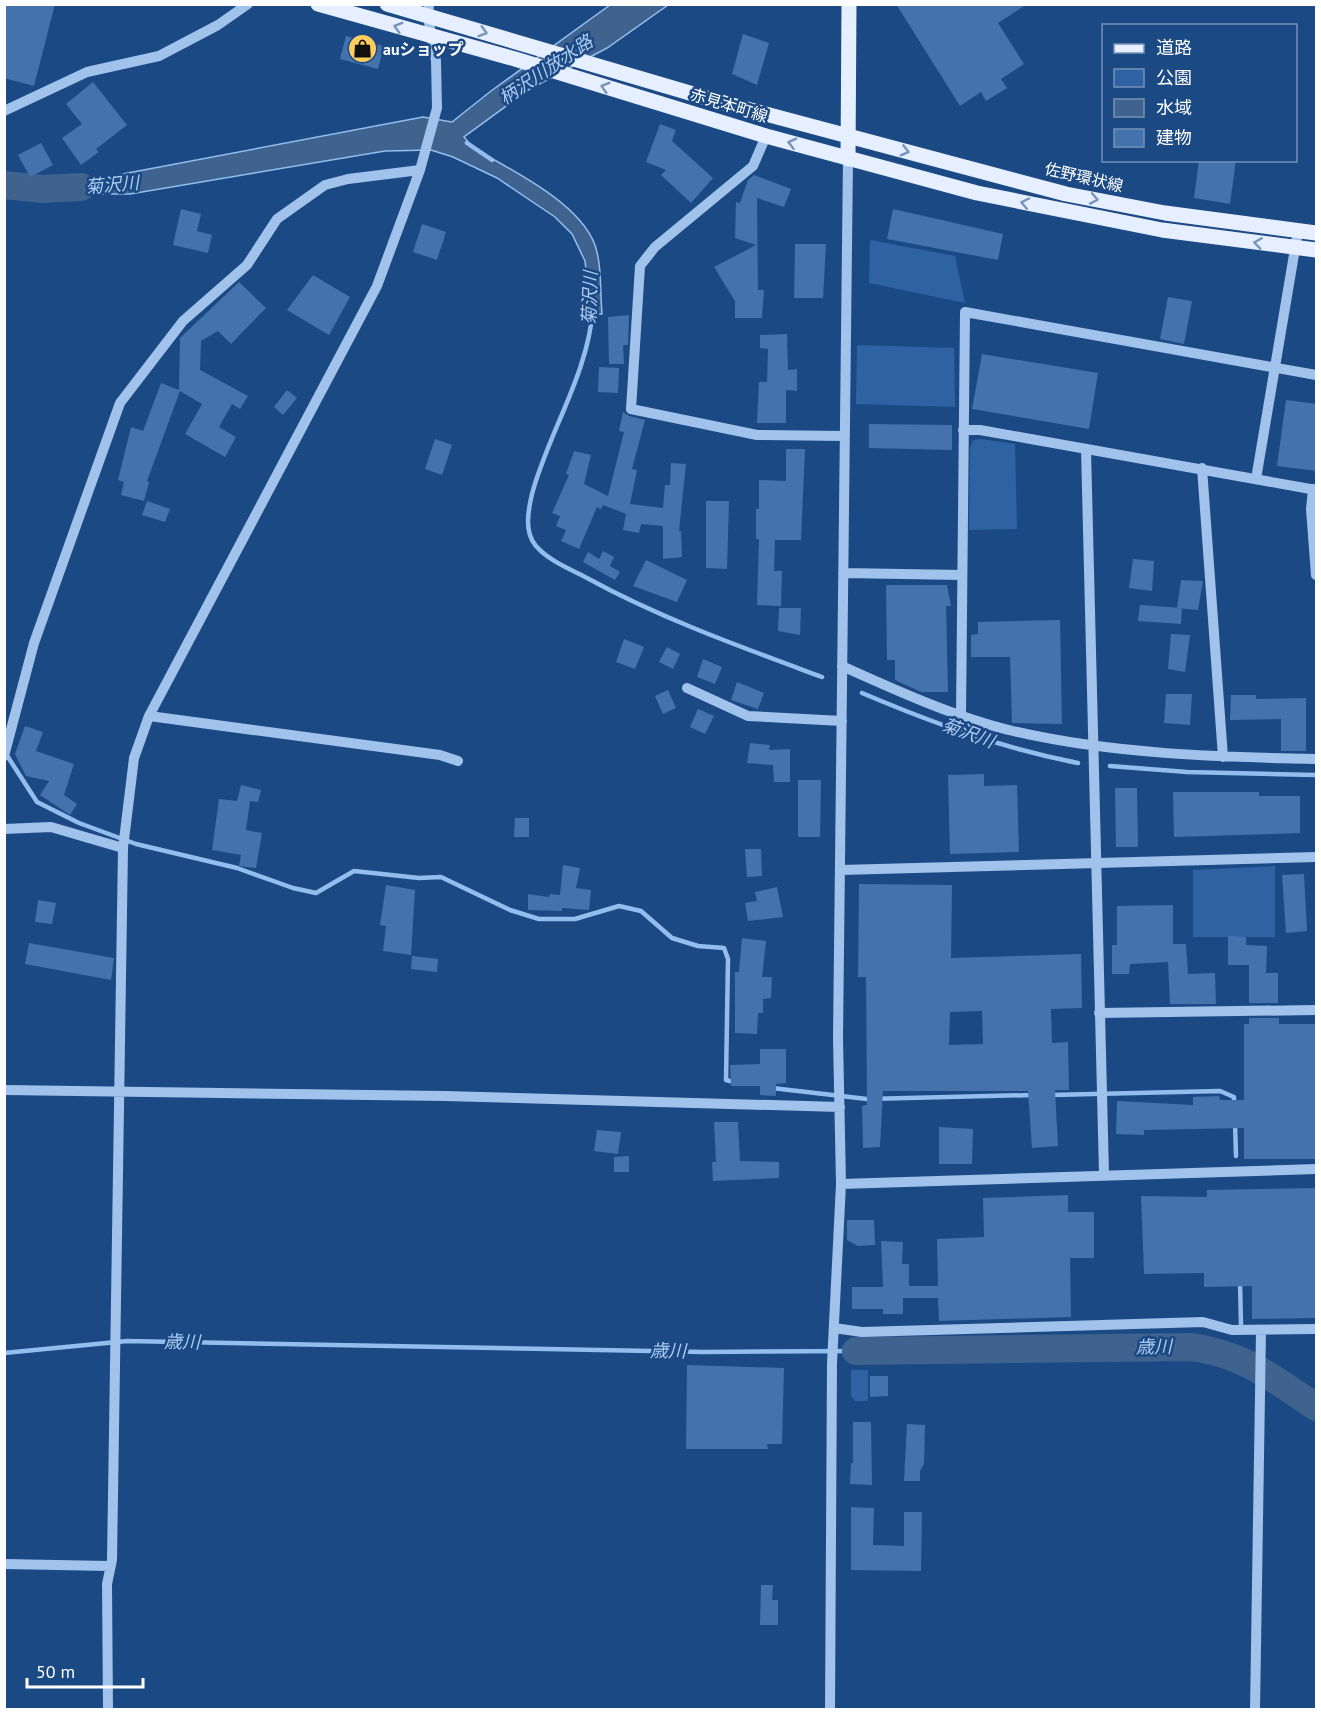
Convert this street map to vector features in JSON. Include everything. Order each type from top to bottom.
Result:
[{"type":"main road","points":[[318,4],[430,36]]},
{"type":"main road","points":[[387,4],[428,11]]},
{"type":"main road","points":[[849,4],[848,159],[977,193],[1066,212],[1162,230],[1317,250]]},
{"type":"main road","name":"赤見本町線","points":[[428,11],[526,44],[849,136]]},
{"type":"main road","name":"赤見本町線","points":[[430,36],[515,59],[848,159]]},
{"type":"main road","name":"佐野環状線","points":[[849,136],[1066,194],[1165,213],[1317,233]]},
{"type":"street","points":[[4,111],[87,72],[159,56],[218,25],[248,4]]},
{"type":"street","points":[[108,1710],[123,848],[134,758],[149,716],[377,286],[420,170],[435,118],[438,97],[428,11]]},
{"type":"street","points":[[766,136],[753,166],[655,247],[640,266],[632,409],[757,435],[844,436]]},
{"type":"street","points":[[831,1710],[832,1363],[841,1184],[838,1038],[848,159]]},
{"type":"street","points":[[4,756],[34,643],[120,403],[183,321],[247,265],[277,219],[325,186],[348,179],[420,170]]},
{"type":"street","points":[[1256,479],[1298,231]]},
{"type":"street","points":[[961,715],[965,312],[1317,375]]},
{"type":"street","points":[[963,430],[980,430],[1315,489],[1311,509],[1317,574]]},
{"type":"street","points":[[1086,449],[1104,1174]]},
{"type":"street","points":[[1202,468],[1223,757]]},
{"type":"street","points":[[843,573],[962,575]]},
{"type":"street","points":[[842,666],[961,715],[1011,731],[1093,745],[1223,757],[1317,759]]},
{"type":"street","points":[[687,688],[748,716],[842,721]]},
{"type":"street","points":[[149,716],[440,755],[458,760]]},
{"type":"street","points":[[4,829],[51,827],[123,848]]},
{"type":"street","points":[[840,870],[1317,857]]},
{"type":"street","points":[[1099,1013],[1317,1010]]},
{"type":"street","points":[[4,1090],[444,1096],[840,1107]]},
{"type":"street","points":[[841,1184],[1317,1169]]},
{"type":"street","points":[[834,1328],[862,1332],[1203,1322],[1232,1330],[1317,1329]]},
{"type":"street","points":[[1255,1710],[1262,1330]]},
{"type":"street","points":[[4,1564],[109,1566]]},
{"type":"green space","points":[[870,240],[955,256],[965,303],[869,283]]},
{"type":"green space","points":[[857,345],[954,348],[955,407],[856,404]]},
{"type":"green space","points":[[973,440],[1015,444],[1017,529],[969,530],[970,448]]},
{"type":"green space","points":[[1275,866],[1275,937],[1193,937],[1193,870]]},
{"type":"green space","points":[[851,1370],[868,1370],[868,1401],[855,1401],[851,1396]]},
{"type":"water","name":"柄沢川放水路","points":[[610,5],[668,5],[607,48],[528,90],[464,137],[473,148],[524,177],[559,201],[587,229],[595,245],[599,262],[602,314],[587,314],[588,289],[585,261],[572,234],[555,217],[497,178],[453,157],[431,150],[385,151],[130,194],[78,194],[43,189],[423,117],[452,122]]},
{"type":"building","points":[[4,4],[55,4],[34,86],[4,78]]},
{"type":"building","points":[[896,4],[1027,4],[998,23],[1024,64],[1001,79],[1007,88],[986,101],[981,92],[960,106]]},
{"type":"building","points":[[743,34],[769,43],[757,85],[732,74]]},
{"type":"building","points":[[346,36],[384,46],[378,69],[340,59]]},
{"type":"building","points":[[93,82],[127,125],[96,149],[99,152],[81,165],[62,138],[82,124],[66,104]]},
{"type":"building","points":[[660,124],[676,130],[672,141],[713,178],[691,203],[661,175],[666,170],[646,162]]},
{"type":"building","points":[[41,143],[53,165],[30,177],[18,155]]},
{"type":"building","points":[[1199,162],[1236,162],[1230,204],[1194,198]]},
{"type":"building","points":[[754,175],[791,189],[784,207],[757,198],[758,290],[764,290],[762,318],[735,318],[735,301],[714,267],[756,245],[735,238],[736,202],[740,203],[748,180]]},
{"type":"building","points":[[181,209],[201,214],[197,231],[212,235],[208,253],[173,245]]},
{"type":"building","points":[[893,209],[1003,234],[998,260],[887,239]]},
{"type":"building","points":[[422,224],[446,232],[437,260],[413,252]]},
{"type":"building","points":[[795,244],[826,244],[823,298],[794,298]]},
{"type":"building","points":[[313,275],[350,297],[329,335],[287,310]]},
{"type":"building","points":[[239,282],[266,308],[231,344],[218,331],[201,341],[200,370],[248,396],[240,409],[232,404],[219,427],[236,437],[225,457],[185,434],[202,404],[180,391],[147,481],[149,482],[144,501],[121,495],[124,482],[118,480],[131,427],[143,431],[161,383],[179,390],[180,338]]},
{"type":"building","points":[[1168,297],[1192,301],[1184,344],[1160,339]]},
{"type":"building","points":[[629,315],[628,345],[623,345],[624,364],[609,364],[608,317]]},
{"type":"building","points":[[787,334],[788,370],[797,369],[797,391],[786,390],[786,423],[757,423],[759,382],[767,382],[768,349],[760,348],[760,335]]},
{"type":"building","points":[[982,354],[1098,373],[1089,429],[972,409]]},
{"type":"building","points":[[599,367],[619,368],[618,393],[598,392]]},
{"type":"building","points":[[287,390],[297,398],[283,415],[274,407]]},
{"type":"building","points":[[1286,400],[1317,404],[1317,471],[1277,466]]},
{"type":"building","points":[[623,412],[645,420],[632,469],[637,470],[630,504],[663,508],[665,485],[670,485],[671,463],[686,464],[679,531],[681,531],[682,557],[663,559],[663,526],[641,524],[639,533],[623,530],[626,514],[603,505],[601,509],[597,507],[579,549],[561,541],[566,530],[556,526],[560,516],[552,513],[569,475],[566,474],[574,451],[591,455],[584,484],[608,496],[624,432],[619,431]]},
{"type":"building","points":[[869,424],[952,425],[952,450],[869,448]]},
{"type":"building","points":[[435,439],[452,445],[442,475],[425,469]]},
{"type":"building","points":[[786,449],[805,449],[801,540],[775,540],[774,571],[782,571],[781,606],[757,605],[759,539],[756,539],[756,509],[759,509],[759,480],[786,481]]},
{"type":"building","points":[[147,501],[170,509],[165,522],[142,515]]},
{"type":"building","points":[[706,501],[729,501],[727,569],[706,568]]},
{"type":"building","points":[[603,551],[614,557],[610,566],[620,572],[615,580],[583,562],[588,552],[599,559]]},
{"type":"building","points":[[1133,559],[1154,561],[1152,591],[1129,588]]},
{"type":"building","points":[[646,560],[687,580],[677,602],[633,586]]},
{"type":"building","points":[[1181,580],[1203,581],[1198,610],[1177,608]]},
{"type":"building","points":[[886,585],[947,585],[951,606],[946,606],[948,692],[921,692],[895,680],[895,660],[887,660]]},
{"type":"building","points":[[1140,605],[1182,608],[1181,624],[1138,621]]},
{"type":"building","points":[[779,608],[801,608],[800,635],[778,631]]},
{"type":"building","points":[[1060,620],[1062,724],[1012,723],[1010,657],[971,657],[971,635],[978,634],[978,622]]},
{"type":"building","points":[[1171,634],[1190,635],[1185,672],[1168,669]]},
{"type":"building","points":[[624,639],[644,647],[635,669],[616,662]]},
{"type":"building","points":[[667,647],[680,654],[673,669],[659,662]]},
{"type":"building","points":[[703,659],[722,667],[715,684],[697,677]]},
{"type":"building","points":[[737,682],[764,693],[758,709],[731,700]]},
{"type":"building","points":[[668,690],[676,708],[663,714],[655,696]]},
{"type":"building","points":[[1166,694],[1192,694],[1190,725],[1164,723]]},
{"type":"building","points":[[1231,695],[1256,695],[1256,699],[1306,698],[1306,751],[1281,751],[1281,719],[1230,720]]},
{"type":"building","points":[[698,709],[714,716],[705,734],[690,727]]},
{"type":"building","points":[[25,726],[43,732],[36,751],[74,764],[64,795],[77,804],[70,815],[40,795],[49,781],[26,776],[15,754]]},
{"type":"building","points":[[750,743],[770,745],[769,750],[790,749],[790,782],[774,782],[773,765],[747,763]]},
{"type":"building","points":[[984,774],[984,786],[1017,785],[1019,852],[950,854],[948,775]]},
{"type":"building","points":[[798,780],[821,780],[820,837],[798,837]]},
{"type":"building","points":[[241,785],[261,790],[258,802],[250,801],[246,830],[262,833],[256,868],[239,866],[241,855],[212,850],[219,799],[237,801]]},
{"type":"building","points":[[1115,788],[1137,788],[1138,847],[1116,847]]},
{"type":"building","points":[[1173,792],[1259,792],[1259,796],[1300,796],[1300,833],[1174,837]]},
{"type":"building","points":[[515,818],[529,818],[529,837],[514,837]]},
{"type":"building","points":[[745,849],[761,849],[762,876],[747,877]]},
{"type":"building","points":[[563,865],[580,868],[576,888],[591,890],[589,910],[562,908],[562,911],[528,910],[528,894],[549,897],[550,894],[560,895]]},
{"type":"building","points":[[1304,874],[1307,931],[1286,933],[1282,875]]},
{"type":"building","points":[[859,884],[952,885],[951,958],[1081,954],[1082,1008],[1051,1009],[1052,1043],[1068,1042],[1069,1090],[1055,1090],[1058,1146],[1032,1148],[1028,1091],[883,1091],[880,1147],[863,1148],[862,1106],[867,1105],[866,977],[858,977]],"holes":[[[982,1011],[983,1044],[949,1045],[950,1012]]]},
{"type":"building","points":[[386,885],[415,890],[411,955],[383,951],[386,926],[380,925]]},
{"type":"building","points":[[777,887],[783,917],[748,921],[745,903],[757,901],[755,892]]},
{"type":"building","points":[[38,900],[56,903],[52,924],[35,922]]},
{"type":"building","points":[[1173,905],[1173,944],[1186,944],[1188,974],[1215,973],[1216,1004],[1170,1004],[1168,962],[1130,964],[1129,974],[1112,974],[1112,945],[1117,945],[1117,906]]},
{"type":"building","points":[[1228,936],[1246,937],[1246,945],[1267,946],[1266,973],[1278,973],[1278,1003],[1249,1003],[1249,965],[1228,965]]},
{"type":"building","points":[[742,938],[766,941],[762,977],[772,977],[771,998],[763,999],[763,1013],[758,1013],[757,1034],[735,1033],[735,972],[739,972]]},
{"type":"building","points":[[29,943],[114,958],[111,980],[25,964]]},
{"type":"building","points":[[412,956],[438,959],[437,972],[411,969]]},
{"type":"building","points":[[1249,1018],[1279,1018],[1279,1024],[1317,1024],[1317,1159],[1244,1159],[1244,1128],[1144,1130],[1144,1135],[1116,1134],[1117,1101],[1193,1105],[1193,1097],[1219,1096],[1220,1100],[1244,1100],[1244,1024],[1249,1024]]},
{"type":"building","points":[[760,1049],[786,1049],[786,1083],[776,1084],[776,1096],[760,1095],[760,1086],[731,1086],[730,1065],[760,1064]]},
{"type":"building","points":[[714,1122],[738,1122],[740,1161],[779,1162],[779,1178],[713,1181],[712,1162],[716,1162]]},
{"type":"building","points":[[939,1127],[973,1129],[972,1164],[939,1164]]},
{"type":"building","points":[[597,1130],[621,1132],[618,1154],[594,1151]]},
{"type":"building","points":[[629,1156],[629,1172],[614,1172],[614,1157]]},
{"type":"building","points":[[1317,1188],[1317,1318],[1252,1319],[1252,1286],[1204,1287],[1204,1273],[1144,1274],[1141,1196],[1207,1197],[1207,1190]]},
{"type":"building","points":[[1068,1195],[1068,1212],[1094,1212],[1094,1258],[1070,1258],[1071,1317],[939,1321],[938,1298],[903,1298],[903,1314],[883,1314],[883,1309],[852,1309],[852,1287],[883,1287],[881,1241],[903,1242],[902,1264],[909,1264],[909,1286],[938,1286],[937,1239],[984,1237],[983,1198]]},
{"type":"building","points":[[847,1220],[874,1220],[875,1245],[858,1246],[847,1240]]},
{"type":"building","points":[[687,1365],[784,1368],[782,1444],[767,1444],[768,1449],[686,1449]]},
{"type":"building","points":[[870,1376],[888,1376],[888,1396],[870,1397]]},
{"type":"building","points":[[853,1422],[871,1422],[872,1485],[850,1484],[851,1463],[853,1463]]},
{"type":"building","points":[[907,1424],[925,1425],[924,1464],[920,1471],[920,1481],[904,1481]]},
{"type":"building","points":[[851,1507],[874,1508],[873,1545],[904,1546],[904,1512],[922,1512],[921,1571],[851,1570]]},
{"type":"building","points":[[761,1585],[773,1585],[772,1600],[778,1600],[778,1625],[760,1625]]},
{"type":"waterway","name":"菊沢川","points":[[467,143],[492,160]]},
{"type":"waterway","name":"菊沢川","points":[[4,185],[43,189],[81,187]]},
{"type":"waterway","name":"菊沢川","points":[[593,308],[584,356],[532,494],[528,521],[532,540],[553,560],[644,607],[702,632],[822,677]]},
{"type":"waterway","name":"菊沢川","points":[[862,693],[968,734],[1078,763]]},
{"type":"waterway","points":[[6,754],[37,802],[79,823],[136,844],[237,868],[293,888],[316,893],[354,871],[419,878],[441,877],[510,910],[539,919],[575,919],[619,906],[641,911],[672,938],[698,946],[724,948],[728,959],[726,1080],[734,1082]]},
{"type":"waterway","name":"菊沢川","points":[[1110,766],[1187,772],[1316,775]]},
{"type":"waterway","points":[[772,1088],[867,1099],[1033,1095]]},
{"type":"waterway","points":[[1051,1095],[1220,1091],[1234,1097],[1234,1105]]},
{"type":"waterway","points":[[1235,1122],[1236,1156]]},
{"type":"waterway","points":[[1240,1282],[1241,1325]]},
{"type":"waterway","name":"歳川","points":[[4,1353],[127,1341],[703,1352],[856,1351]]},
{"type":"waterway","name":"歳川","points":[[856,1351],[1192,1347],[1228,1356],[1258,1369],[1316,1407]]},
{"type":"place","name":"auショップ","points":[[362,49]]}]
